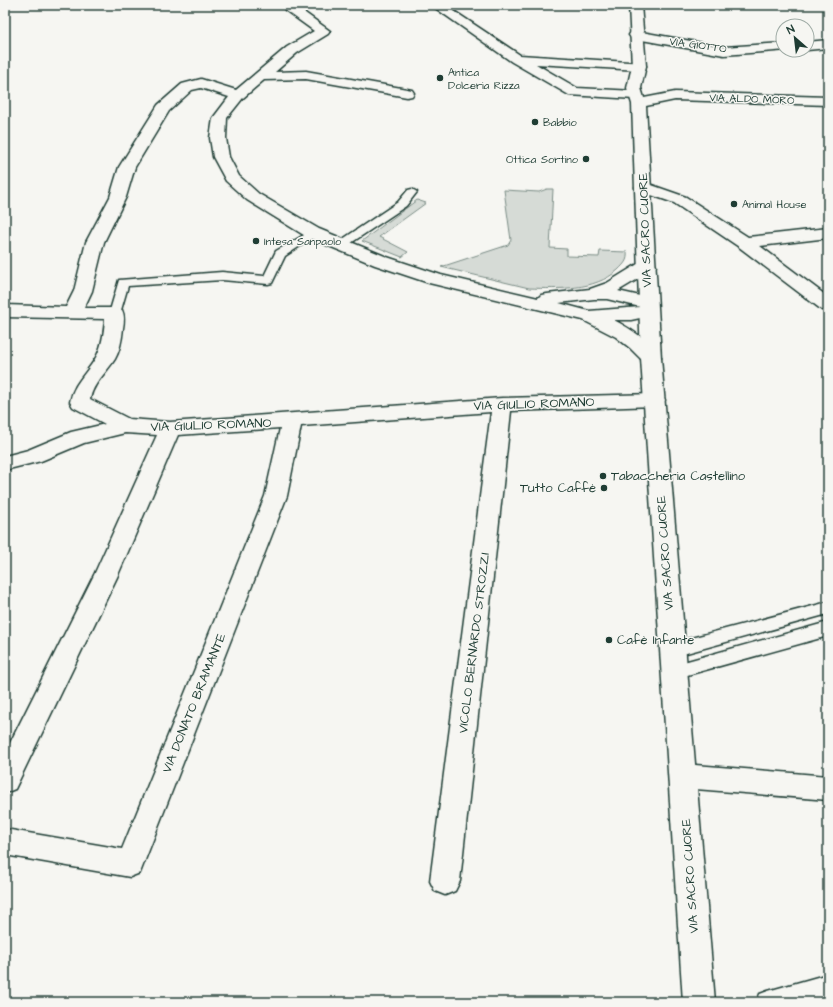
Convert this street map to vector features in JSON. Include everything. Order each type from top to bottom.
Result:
[{"type":"street","points":[[437,5],[517,59],[574,92],[637,100],[675,96]]},
{"type":"street","points":[[635,5],[639,66],[637,80],[649,88],[675,96]]},
{"type":"street","points":[[289,7],[323,31],[292,50],[238,95],[220,118],[218,138],[221,157],[232,178],[253,197],[313,233],[381,261],[435,279],[589,316],[611,325],[626,334],[650,358]]},
{"type":"street","name":"VIA GIOTTO","points":[[636,35],[724,51],[775,48]]},
{"type":"street","points":[[815,45],[828,44]]},
{"type":"street","points":[[517,59],[639,66]]},
{"type":"street","points":[[262,76],[306,75],[407,93]]},
{"type":"street","name":"VIA SACRO CUORE","points":[[637,80],[634,88],[637,100],[643,187],[650,358],[655,400],[699,1002]]},
{"type":"street","points":[[72,313],[83,291],[95,242],[118,197],[127,167],[163,108],[187,87],[201,83],[238,95]]},
{"type":"street","name":"VIA ALDO MORO","points":[[675,96],[828,101]]},
{"type":"street","points":[[643,187],[680,200],[745,243],[828,306]]},
{"type":"street","points":[[745,243],[828,233]]},
{"type":"street","points":[[593,294],[613,287],[647,266]]},
{"type":"street","points":[[522,299],[550,300],[593,294],[607,294],[647,307]]},
{"type":"street","points":[[589,316],[612,315],[647,307]]},
{"type":"street","points":[[5,310],[114,314]]},
{"type":"street","name":"VIA GIULIO ROMANO","points":[[114,314],[114,328],[106,356],[80,394],[80,402],[126,426],[170,429],[502,405],[655,400]]},
{"type":"street","name":"VICOLO BERNARDO STROZZI","points":[[445,881],[502,405]]},
{"type":"street","name":"VIA DONATO BRAMANTE","points":[[5,842],[130,864],[276,496],[292,421]]},
{"type":"street","points":[[5,463],[34,456],[78,437],[126,426]]},
{"type":"street","points":[[5,781],[106,575],[170,429]]},
{"type":"street","points":[[683,776],[828,788]]},
{"type":"lane","points":[[341,245],[402,204],[412,192]]},
{"type":"lane","points":[[114,314],[123,283],[222,276],[268,280],[280,254],[313,233]]},
{"type":"lane","points":[[673,661],[828,608]]},
{"type":"lane","points":[[673,661],[828,629]]},
{"type":"lane","points":[[768,1002],[828,985]]},
{"type":"shaded area","points":[[547,189],[553,189],[550,248],[567,249],[567,256],[599,257],[600,251],[627,252],[624,264],[618,270],[609,277],[587,285],[564,288],[529,288],[441,267],[508,245],[511,240],[504,190],[539,192]]},
{"type":"shaded area","points":[[417,200],[426,203],[379,237],[408,252],[402,257],[362,241]]},
{"type":"place","name":"Antica Dolceria Rizza","points":[[440,78]]},
{"type":"place","name":"Babbio","points":[[535,122]]},
{"type":"place","name":"Ottica Sortino","points":[[586,159]]},
{"type":"place","name":"Animal House","points":[[734,204]]},
{"type":"place","name":"Intesa Sanpaolo","points":[[256,241]]},
{"type":"place","name":"Tabaccheria Castellino","points":[[603,476]]},
{"type":"place","name":"Tutto Caffè","points":[[604,488]]},
{"type":"place","name":"Cafè Infante","points":[[609,640]]}]
